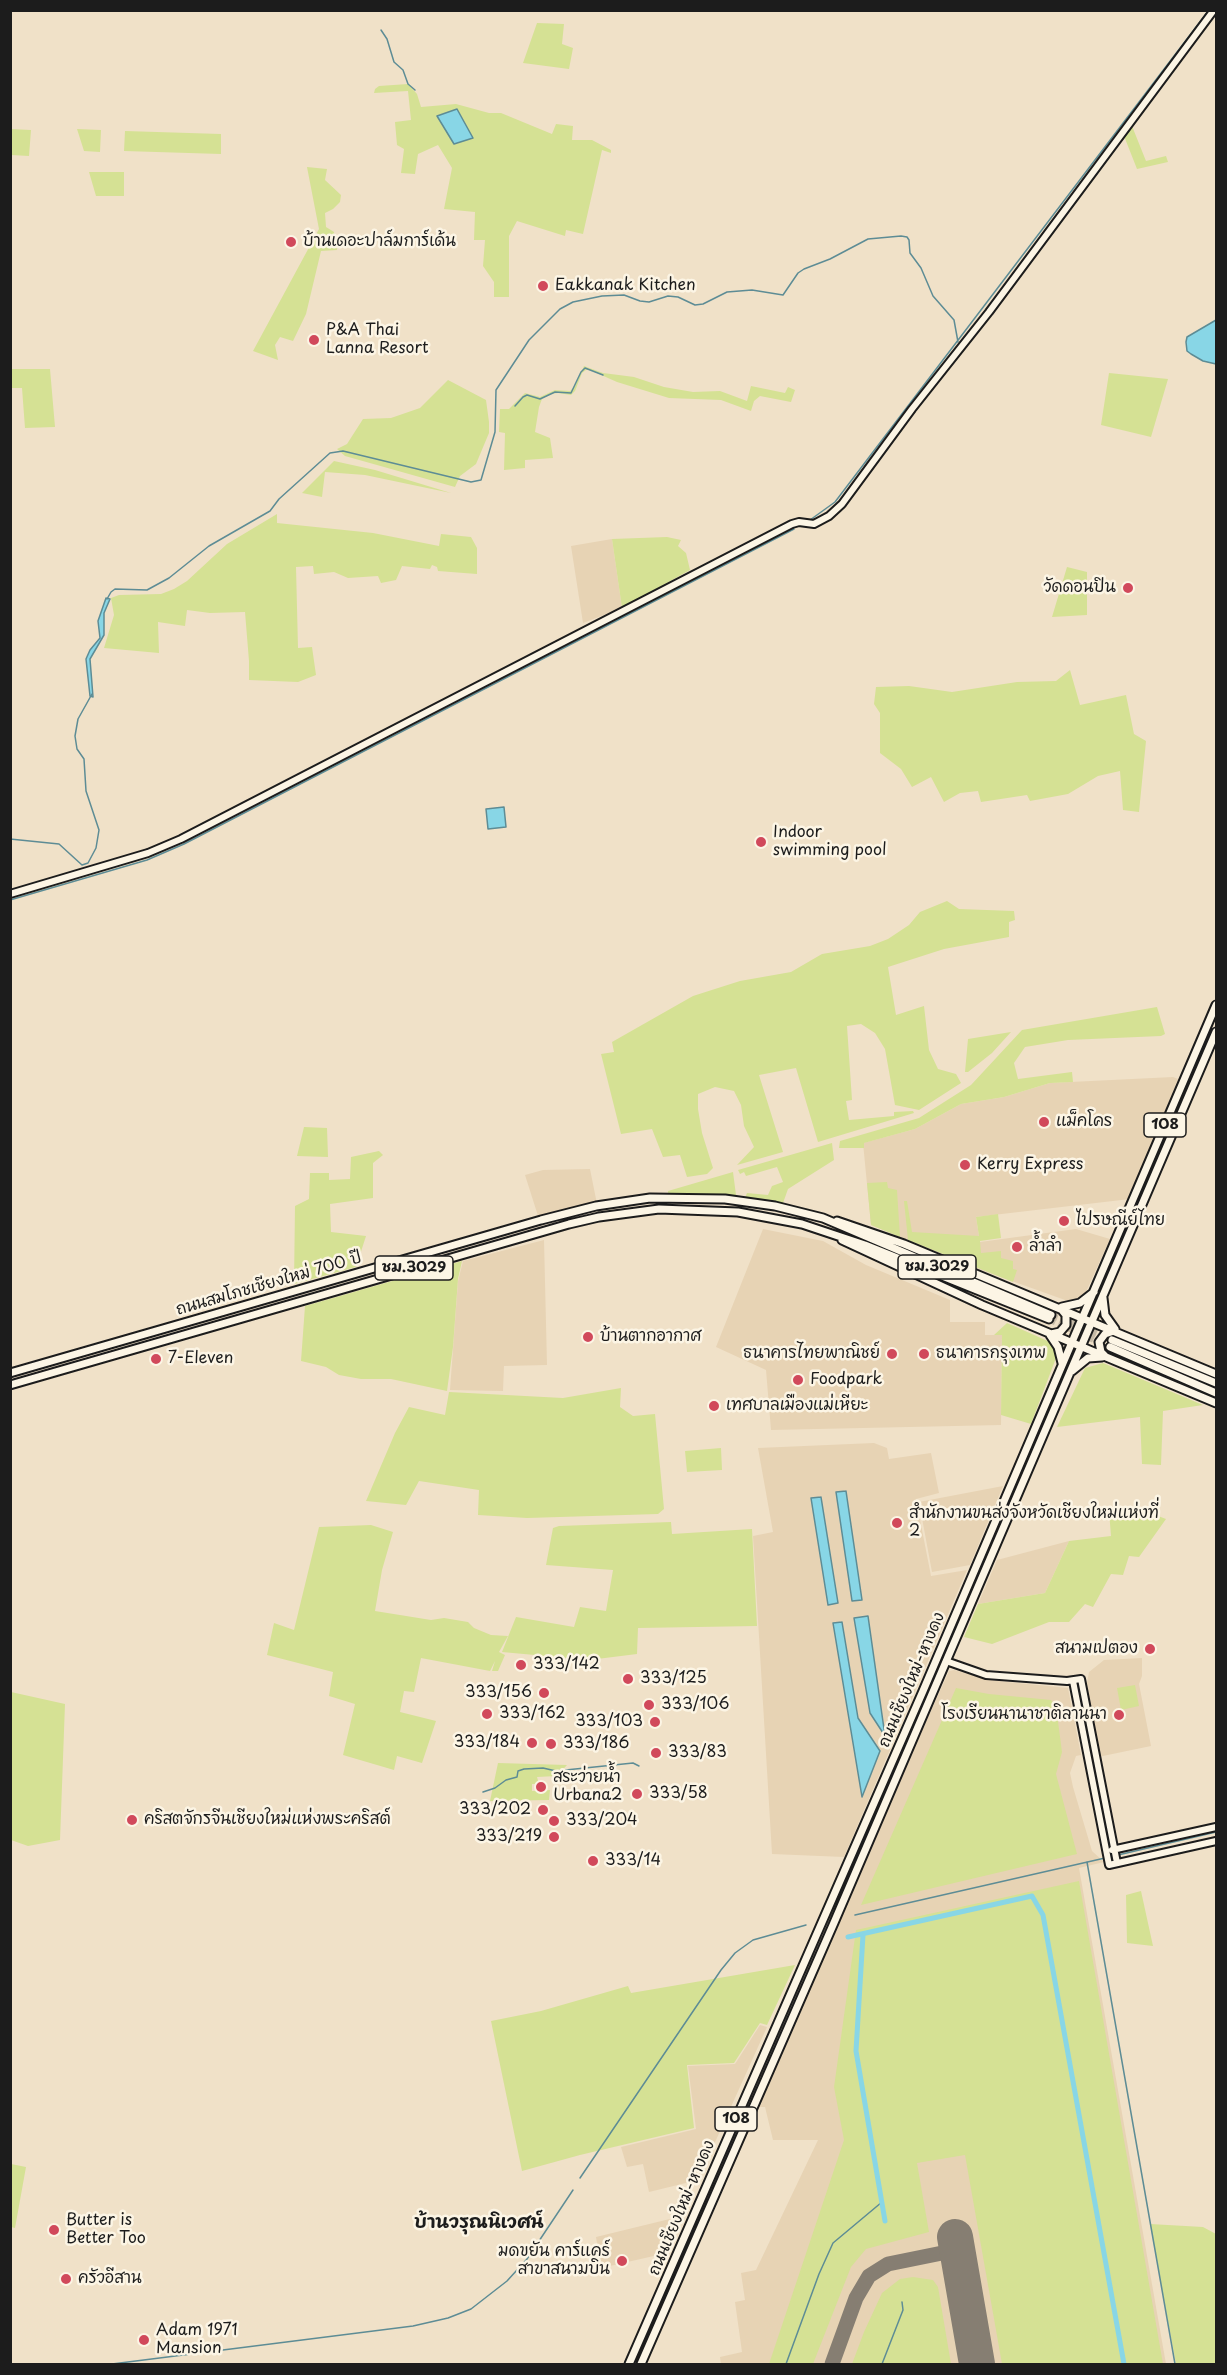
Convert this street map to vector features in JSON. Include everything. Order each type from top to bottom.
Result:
[{"type":"main road","name":"ถนนเชียงใหม่-หางดง","points":[[629,2364],[941,1647],[1216,1005]]},
{"type":"main road","name":"ถนนเชียงใหม่-หางดง","points":[[641,2364],[833,1925],[1216,1032]]},
{"type":"main road","points":[[664,1189],[666,1197]]},
{"type":"main road","name":"ถนนสมโภชเชียงใหม่ 700 ปี","points":[[10,1373],[541,1220],[612,1203],[666,1197],[759,1203],[823,1218],[1050,1317],[824,1230],[768,1217],[699,1209],[659,1209],[599,1217],[10,1385]]},
{"type":"main road","points":[[823,1218],[904,1244],[1216,1374]]},
{"type":"main road","points":[[824,1230],[954,1293],[1216,1403]]},
{"type":"main road","points":[[1059,1307],[1076,1305],[1094,1292]]},
{"type":"main road","points":[[1103,1296],[1106,1318],[1118,1332]]},
{"type":"main road","points":[[1049,1334],[1062,1331],[1067,1322],[1066,1315],[1059,1307]]},
{"type":"main road","points":[[1107,1358],[1101,1352],[1099,1342],[1107,1331],[1118,1332]]},
{"type":"main road","points":[[1049,1334],[1058,1347],[1062,1366]]},
{"type":"main road","points":[[1216,1383],[1111,1343],[1216,1393]]},
{"type":"main road","points":[[1070,1373],[1088,1358],[1107,1358]]},
{"type":"main road","points":[[941,1647],[947,1646],[951,1650]]},
{"type":"main road","points":[[821,1920],[833,1925]]},
{"type":"main road","points":[[666,2280],[676,2284]]},
{"type":"street","points":[[10,894],[143,855],[181,839],[794,523],[814,524],[829,516],[842,504],[892,435],[996,303],[1214,10]]},
{"type":"street","points":[[946,1661],[986,1675],[1077,1680]]},
{"type":"street","points":[[1077,1680],[1117,1862]]},
{"type":"street","points":[[1077,1680],[1109,1865],[1216,1841]]},
{"type":"street","points":[[1106,1853],[1216,1827]]},
{"type":"shaded area","points":[[612,539],[622,608],[583,623],[571,546]]},
{"type":"shaded area","points":[[1173,1077],[1178,1079],[1130,1199],[976,1217],[980,1242],[1076,1229],[1110,1239],[1081,1299],[1065,1300],[984,1271],[871,1225],[863,1143],[915,1129],[961,1104],[1004,1097],[1050,1083]]},
{"type":"shaded area","points":[[590,1169],[597,1204],[539,1219],[525,1175],[543,1170]]},
{"type":"shaded area","points":[[763,1229],[823,1241],[866,1265],[950,1300],[950,1322],[985,1322],[985,1335],[1002,1335],[1001,1425],[771,1430],[766,1370],[716,1347]]},
{"type":"shaded area","points":[[544,1240],[547,1365],[504,1366],[503,1391],[450,1390],[458,1281],[463,1261]]},
{"type":"shaded area","points":[[874,1443],[887,1448],[889,1459],[931,1453],[939,1493],[916,1499],[931,1576],[967,1570],[844,1857],[772,1854],[753,1536],[773,1532],[758,1448]]},
{"type":"shaded area","points":[[1003,1486],[970,1565],[932,1572],[919,1502]]},
{"type":"shaded area","points":[[1069,1541],[1045,1593],[978,1604],[997,1560]]},
{"type":"shaded area","name":"โรงเรียนนานาชาติลานนา","points":[[1142,1658],[1142,1676],[1139,1684],[1151,1746],[1098,1757],[1087,1683],[1089,1672],[1104,1660]]},
{"type":"shaded area","points":[[954,1670],[988,1680],[1068,1688],[1081,1755],[1076,1756],[1070,1773],[1092,1851],[1104,1862],[1079,1868],[1166,2364],[721,2364],[720,2357],[742,2352],[735,2302],[745,2300],[741,2273],[756,2270],[818,2140],[773,2140],[765,2107],[759,2107],[875,1834],[949,1671]]},
{"type":"shaded area","points":[[760,2025],[767,2027],[698,2180],[649,2192],[643,2164],[627,2167],[621,2147],[696,2129],[688,2066],[735,2064]]},
{"type":"shaded area","points":[[682,2216],[667,2253],[601,2268],[596,2237]]},
{"type":"green space","points":[[537,23],[564,24],[562,44],[573,48],[569,69],[523,63]]},
{"type":"green space","points":[[408,84],[417,94],[421,107],[456,104],[489,113],[501,113],[552,134],[556,124],[573,126],[572,140],[592,140],[611,150],[611,153],[602,150],[583,234],[566,230],[565,236],[517,221],[509,236],[509,297],[494,297],[494,282],[483,266],[485,240],[474,240],[475,212],[444,209],[452,168],[438,145],[418,154],[415,174],[401,173],[404,149],[397,145],[395,122],[411,120],[408,91],[374,93],[379,86]]},
{"type":"green space","points":[[1132,126],[1146,161],[1166,156],[1168,162],[1137,169],[1124,136]]},
{"type":"green space","points":[[11,129],[31,130],[29,156],[11,155]]},
{"type":"green space","points":[[77,129],[101,130],[100,152],[84,151]]},
{"type":"green space","points":[[125,131],[221,134],[221,154],[124,151]]},
{"type":"green space","points":[[307,167],[327,169],[325,180],[341,195],[340,202],[325,213],[326,227],[334,232],[337,250],[321,251],[306,314],[293,341],[280,337],[275,345],[278,360],[253,351],[319,229]]},
{"type":"green space","points":[[89,172],[124,172],[124,196],[96,196]]},
{"type":"green space","points":[[584,366],[603,373],[634,377],[664,387],[693,392],[720,391],[747,401],[751,386],[785,393],[788,387],[795,390],[791,402],[760,396],[754,401],[751,411],[721,400],[669,398],[586,370],[582,373],[571,395],[550,394],[542,399],[539,407],[535,432],[550,438],[553,458],[525,460],[525,468],[504,470],[505,433],[499,432],[500,409],[509,409],[525,393],[540,397],[555,390],[570,391],[575,386]]},
{"type":"green space","points":[[11,369],[50,369],[55,427],[25,428],[22,388],[11,388]]},
{"type":"green space","points":[[1109,373],[1168,379],[1151,437],[1101,425]]},
{"type":"green space","points":[[448,380],[486,400],[489,422],[489,433],[476,464],[460,476],[455,487],[345,456],[337,449],[347,444],[363,419],[391,418],[420,408]]},
{"type":"green space","points":[[334,461],[375,470],[451,493],[365,475],[325,472],[322,497],[302,493]]},
{"type":"green space","points":[[277,514],[277,523],[373,533],[439,546],[441,534],[471,537],[477,548],[477,574],[438,571],[437,567],[432,565],[430,569],[402,566],[396,580],[381,583],[378,576],[348,578],[334,572],[314,574],[313,566],[296,567],[298,648],[312,647],[316,675],[298,682],[249,680],[245,612],[210,613],[187,610],[185,626],[158,622],[159,653],[104,648],[114,615],[111,598],[119,595],[161,594],[174,589],[187,581],[227,544]]},
{"type":"green space","points":[[667,537],[681,540],[678,546],[686,553],[690,570],[622,608],[612,539]]},
{"type":"green space","points":[[1067,567],[1087,572],[1087,615],[1052,617]]},
{"type":"green space","points":[[1070,670],[1080,705],[1126,695],[1134,734],[1146,741],[1139,812],[1123,810],[1120,771],[1098,776],[1068,794],[1030,801],[1027,795],[981,802],[978,791],[960,793],[944,802],[931,777],[912,787],[901,769],[880,753],[880,713],[874,704],[876,687],[909,686],[952,692],[1017,682],[1056,681]]},
{"type":"green space","points":[[947,901],[959,909],[1014,911],[1015,920],[1009,922],[1009,937],[944,949],[888,967],[896,1015],[924,1006],[929,1050],[938,1069],[956,1074],[961,1083],[919,1110],[895,1105],[885,1049],[875,1033],[861,1024],[847,1026],[852,1100],[846,1101],[849,1120],[894,1116],[894,1112],[913,1111],[914,1113],[818,1142],[796,1068],[759,1075],[783,1152],[737,1165],[754,1147],[744,1126],[741,1105],[734,1091],[715,1087],[698,1094],[702,1133],[713,1168],[707,1174],[687,1177],[680,1155],[663,1157],[652,1129],[621,1134],[601,1054],[614,1052],[612,1042],[693,996],[740,981],[791,972],[822,954],[870,946],[888,939],[909,925],[920,912]]},
{"type":"green space","points":[[1157,1007],[1165,1034],[1161,1036],[1068,1040],[1025,1047],[1014,1063],[1018,1079],[1072,1072],[1073,1082],[1050,1083],[1004,1097],[961,1104],[915,1129],[864,1143],[864,1148],[839,1148],[840,1141],[919,1118],[971,1085],[1022,1030]]},
{"type":"green space","points":[[1011,1032],[992,1053],[965,1072],[968,1039]]},
{"type":"green space","points":[[304,1127],[327,1128],[328,1157],[297,1156]]},
{"type":"green space","points":[[832,1143],[834,1160],[788,1189],[783,1203],[745,1198],[747,1193],[768,1195],[772,1186],[783,1182],[777,1167],[746,1176],[744,1172],[740,1174],[738,1170]]},
{"type":"green space","points":[[379,1151],[383,1155],[373,1163],[373,1198],[330,1204],[331,1232],[366,1236],[356,1267],[294,1284],[295,1206],[309,1199],[310,1173],[329,1173],[329,1180],[350,1179],[351,1157]]},
{"type":"green space","points":[[733,1172],[736,1195],[668,1194],[668,1191]]},
{"type":"green space","points":[[887,1182],[888,1188],[897,1190],[900,1237],[871,1225],[867,1183]]},
{"type":"green space","points":[[904,1201],[907,1201],[912,1232],[979,1236],[976,1217],[998,1214],[1001,1238],[980,1241],[981,1253],[1001,1251],[1001,1258],[1013,1261],[1013,1269],[1017,1270],[1013,1282],[908,1240]]},
{"type":"green space","points":[[462,1261],[458,1279],[447,1391],[391,1379],[361,1379],[339,1375],[326,1367],[301,1361],[305,1306]]},
{"type":"green space","points":[[1007,1323],[1050,1342],[1055,1351],[1056,1358],[1031,1424],[1001,1415],[1002,1335],[994,1335]]},
{"type":"green space","points":[[1103,1363],[1203,1405],[1163,1411],[1161,1465],[1142,1464],[1140,1417],[1057,1427],[1085,1368]]},
{"type":"green space","points":[[621,1388],[620,1407],[633,1416],[655,1414],[664,1509],[658,1514],[527,1518],[478,1515],[479,1490],[419,1481],[406,1505],[366,1501],[395,1433],[409,1407],[445,1415],[449,1392],[563,1398]]},
{"type":"green space","points":[[721,1448],[722,1470],[687,1472],[685,1451]]},
{"type":"green space","points":[[1140,1509],[1166,1519],[1139,1557],[1129,1556],[1123,1575],[1111,1574],[1093,1607],[1085,1604],[1069,1622],[1049,1622],[992,1644],[964,1637],[978,1604],[1045,1593],[1069,1541],[1111,1536],[1109,1511]]},
{"type":"green space","points":[[671,1522],[672,1534],[752,1529],[757,1626],[638,1628],[637,1654],[589,1660],[502,1652],[516,1617],[574,1627],[580,1607],[606,1611],[613,1570],[546,1565],[553,1528]]},
{"type":"green space","points":[[371,1525],[393,1532],[382,1570],[375,1611],[431,1620],[444,1618],[468,1622],[474,1628],[491,1635],[508,1636],[499,1652],[505,1655],[498,1671],[492,1671],[495,1661],[490,1671],[421,1658],[414,1692],[404,1691],[400,1712],[436,1721],[422,1763],[397,1756],[394,1770],[343,1755],[355,1704],[329,1696],[333,1672],[267,1655],[274,1623],[294,1630],[319,1527]]},
{"type":"green space","points":[[1135,1685],[1139,1706],[1121,1710],[1117,1688]]},
{"type":"green space","points":[[956,1688],[989,1694],[1051,1700],[1056,1706],[1062,1752],[1056,1774],[1077,1854],[861,1905]]},
{"type":"green space","points":[[11,1692],[65,1704],[60,1840],[28,1846],[11,1840]]},
{"type":"green space","points":[[498,1763],[567,1765],[557,1776],[537,1777],[539,1784],[532,1784],[532,1791],[550,1790],[549,1800],[490,1801]]},
{"type":"green space","points":[[1079,1881],[1163,2364],[1002,2364],[965,2155],[917,2163],[929,2232],[866,2249],[851,2267],[813,2364],[769,2364],[844,2140],[834,2087],[856,1930]]},
{"type":"green space","points":[[1141,1891],[1153,1946],[1127,1943],[1126,1895]]},
{"type":"green space","points":[[795,1965],[767,2025],[760,2023],[734,2063],[687,2065],[694,2128],[522,2171],[491,2021],[541,2011],[628,1986],[631,1993]]},
{"type":"green space","points":[[11,2164],[26,2167],[15,2228],[11,2227]]},
{"type":"green space","points":[[1150,2224],[1203,2227],[1216,2234],[1216,2364],[1176,2364]]},
{"type":"green space","points":[[913,2277],[933,2280],[938,2287],[951,2364],[852,2364],[882,2293],[900,2279]]},
{"type":"water","points":[[457,109],[473,138],[454,144],[437,116]]},
{"type":"water","points":[[1216,320],[1216,364],[1203,361],[1191,354],[1187,351],[1186,342],[1187,337]]},
{"type":"water","points":[[106,598],[110,599],[104,613],[104,635],[90,659],[93,697],[90,696],[86,659],[100,638],[98,621]]},
{"type":"water","points":[[504,807],[506,827],[488,829],[486,809]]},
{"type":"water","points":[[846,1491],[862,1600],[852,1601],[836,1492]]},
{"type":"water","points":[[821,1497],[838,1603],[828,1605],[811,1498]]},
{"type":"water","points":[[868,1616],[885,1736],[870,1713],[854,1618]]},
{"type":"water","points":[[842,1622],[858,1718],[880,1751],[862,1797],[833,1623]]},
{"type":"waterway","points":[[810,520],[835,502],[1209,10]]},
{"type":"waterway","points":[[381,30],[387,39],[394,62],[403,70],[408,84],[415,90]]},
{"type":"waterway","points":[[107,599],[115,589],[147,590],[169,578],[209,546],[270,511],[279,499],[330,453],[343,451],[471,482],[481,480],[495,432],[496,390],[529,340],[560,309],[573,302],[602,296],[624,295],[649,302],[668,296],[678,297],[695,305],[703,304],[727,292],[752,290],[783,295],[798,273],[804,269],[830,259],[868,239],[901,236],[909,240],[910,253],[921,268],[933,296],[954,320],[958,342]]},
{"type":"waterway","points":[[515,406],[527,395],[540,399],[555,392],[571,393],[585,368],[603,375]]},
{"type":"waterway","points":[[10,900],[147,860],[184,844],[794,529]]},
{"type":"waterway","points":[[10,839],[59,844],[82,865],[88,863],[96,848],[99,830],[86,791],[84,759],[77,749],[75,736],[78,719],[92,694]]},
{"type":"waterway","points":[[483,1792],[517,1777],[518,1771],[524,1769],[543,1768],[556,1771],[633,1763],[639,1766]]},
{"type":"waterway","points":[[1118,1855],[1216,1832]]},
{"type":"waterway","points":[[855,1915],[1105,1858]]},
{"type":"waterway","points":[[1087,1862],[1175,2364]]},
{"type":"waterway","points":[[848,1937],[1032,1896],[1043,1915],[1124,2364]]},
{"type":"waterway","points":[[580,2178],[721,1970],[735,1953],[753,1940],[806,1925]]},
{"type":"waterway","points":[[863,1935],[856,2051],[885,2221]]},
{"type":"waterway","points":[[112,2364],[413,2326],[448,2318],[471,2309],[507,2281],[527,2259],[573,2190]]},
{"type":"waterway","points":[[786,2364],[819,2274],[833,2243],[882,2202]]},
{"type":"waterway","points":[[882,2364],[903,2310],[902,2302]]},
{"type":"taxiway","points":[[832,2364],[856,2298],[869,2276],[888,2264],[957,2250]]},
{"type":"runway","points":[[955,2237],[977,2364]]},
{"type":"tunnel","points":[[1051,1315],[1112,1340]]},
{"type":"tunnel","points":[[1049,1319],[1110,1347]]},
{"type":"place","name":"บ้านเดอะปาล์มการ์เด้น","points":[[291,242]]},
{"type":"place","name":"Eakkanak Kitchen","points":[[543,286]]},
{"type":"place","name":"P&A Thai Lanna Resort","points":[[314,340]]},
{"type":"place","name":"วัดดอนปิน","points":[[1128,588]]},
{"type":"place","name":"Indoor swimming pool","points":[[761,842]]},
{"type":"place","name":"แม็คโคร","points":[[1044,1122]]},
{"type":"place","name":"Kerry Express","points":[[965,1165]]},
{"type":"place","name":"ไปรษณีย์ไทย","points":[[1064,1221]]},
{"type":"place","name":"ล้ำลำ","points":[[1017,1247]]},
{"type":"place","name":"บ้านตากอากาศ","points":[[588,1337]]},
{"type":"place","name":"ธนาคารไทยพาณิชย์","points":[[892,1354]]},
{"type":"place","name":"ธนาคารกรุงเทพ","points":[[924,1354]]},
{"type":"place","name":"7-Eleven","points":[[156,1359]]},
{"type":"place","name":"Foodpark","points":[[798,1380]]},
{"type":"place","name":"เทศบาลเมืองแม่เหียะ","points":[[714,1406]]},
{"type":"place","name":"สำนักงานขนส่งจังหวัดเชียงใหม่แห่งที่ 2","points":[[897,1523]]},
{"type":"place","name":"สนามเปตอง","points":[[1150,1649]]},
{"type":"place","name":"333/142","points":[[521,1665]]},
{"type":"place","name":"333/125","points":[[628,1679]]},
{"type":"place","name":"333/156","points":[[544,1693]]},
{"type":"place","name":"333/106","points":[[649,1705]]},
{"type":"place","name":"333/162","points":[[487,1714]]},
{"type":"place","name":"โรงเรียนนานาชาติลานนา","points":[[1119,1715]]},
{"type":"place","name":"333/103","points":[[655,1722]]},
{"type":"place","name":"333/184","points":[[532,1743]]},
{"type":"place","name":"333/186","points":[[551,1744]]},
{"type":"place","name":"333/83","points":[[656,1753]]},
{"type":"place","name":"สระว่ายน้ำ Urbana2","points":[[541,1787]]},
{"type":"place","name":"333/58","points":[[637,1794]]},
{"type":"place","name":"333/202","points":[[543,1810]]},
{"type":"place","name":"คริสตจักรจีนเชียงใหม่แห่งพระคริสต์","points":[[132,1820]]},
{"type":"place","name":"333/204","points":[[554,1821]]},
{"type":"place","name":"333/219","points":[[554,1837]]},
{"type":"place","name":"333/14","points":[[593,1861]]},
{"type":"place","name":"Butter is Better Too","points":[[54,2230]]},
{"type":"place","name":"มดขยัน คาร์แคร์ สาขาสนามบิน","points":[[622,2261]]},
{"type":"place","name":"ครัวอีสาน","points":[[66,2279]]},
{"type":"place","name":"Adam 1971 Mansion","points":[[144,2340]]},
{"type":"district","name":"บ้านวรุณนิเวศน์","points":[[479,2223]]}]
